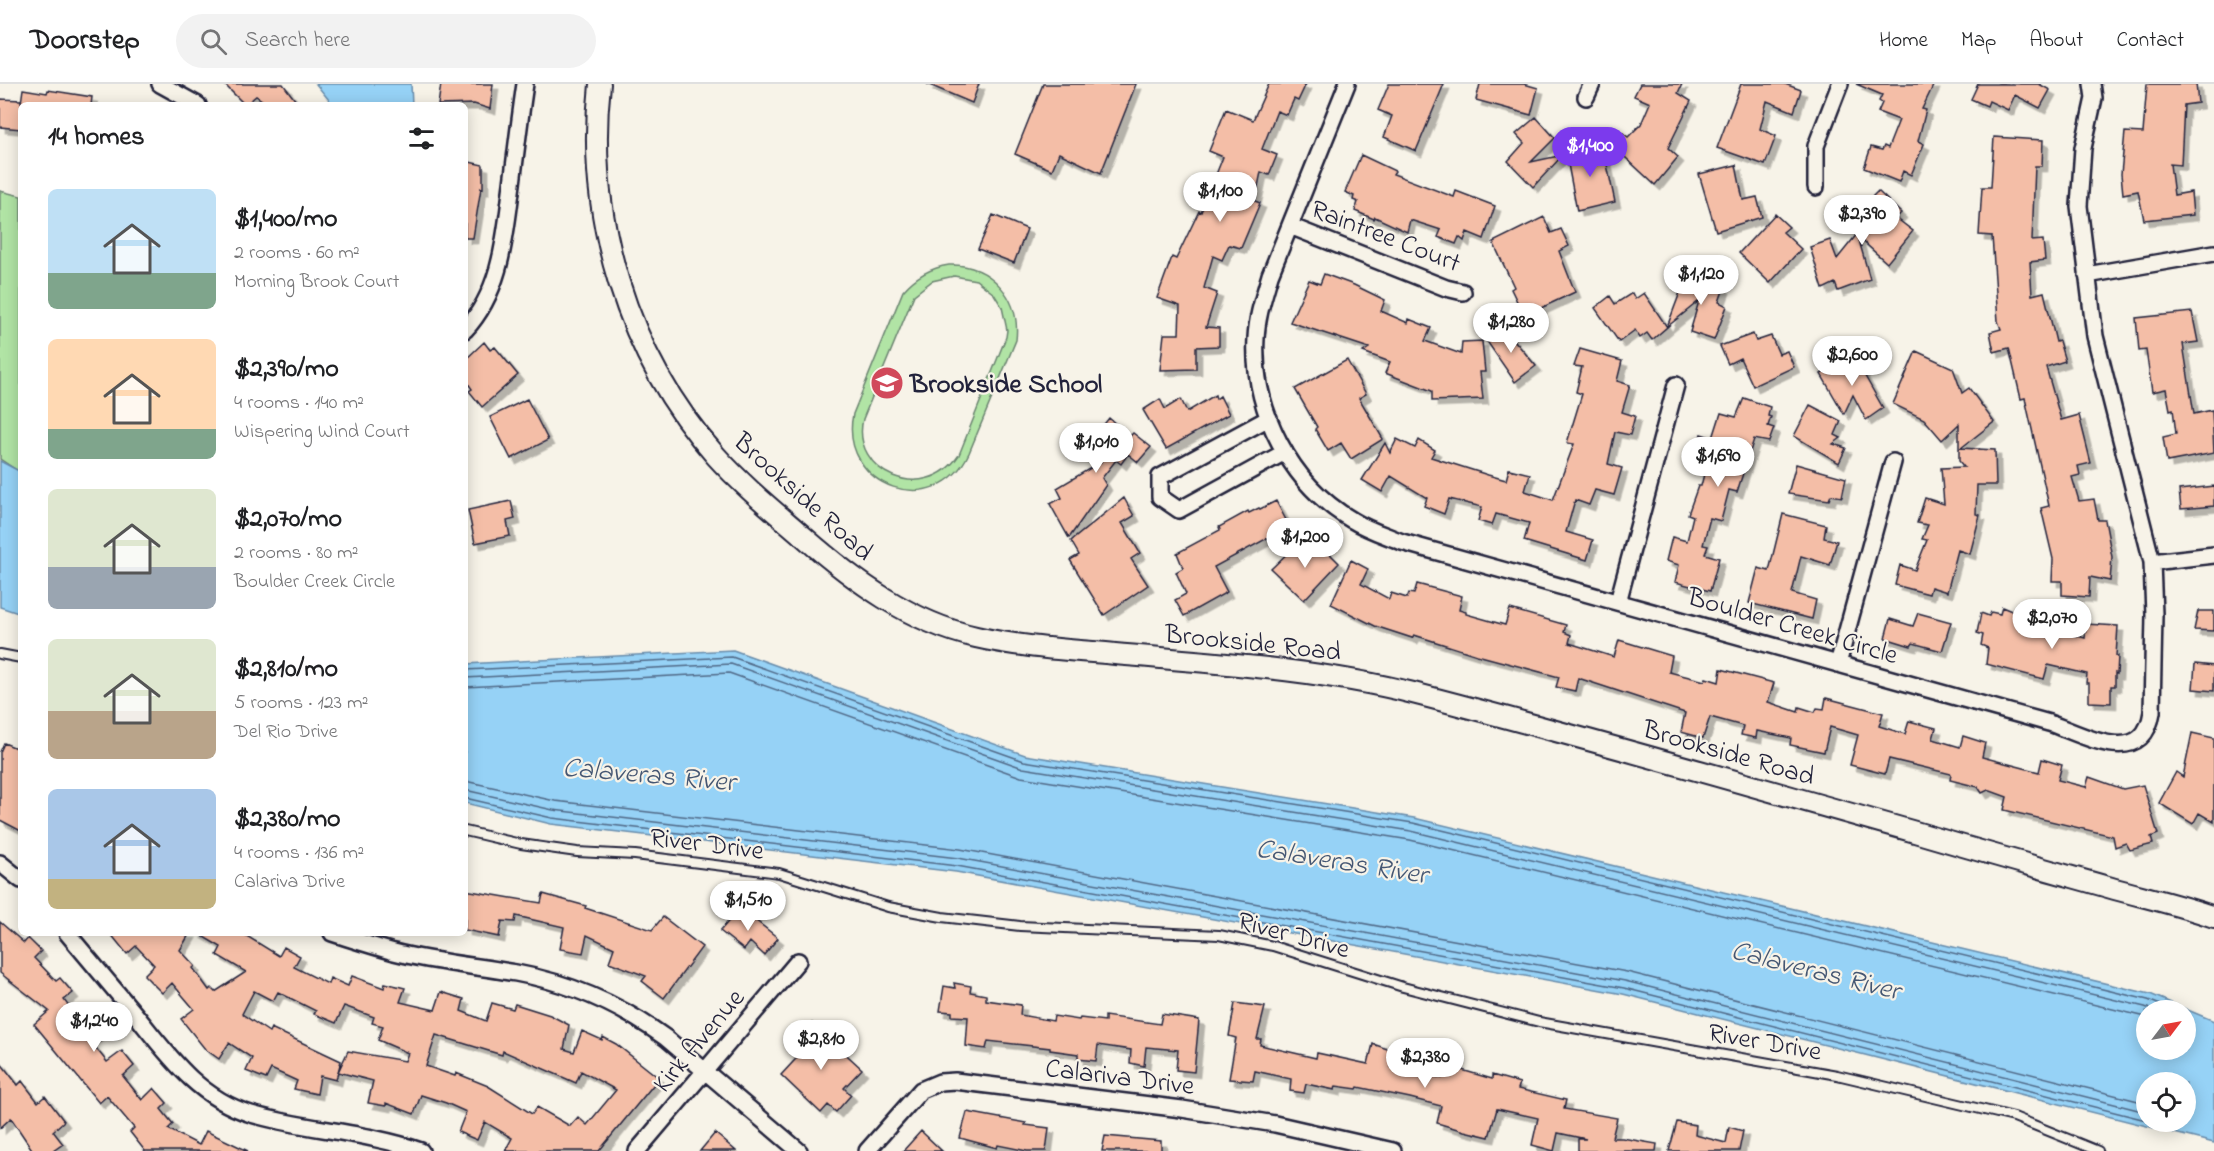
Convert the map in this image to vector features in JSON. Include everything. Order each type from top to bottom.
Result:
[{"type":"street","points":[[160,84],[193,102]]},
{"type":"street","points":[[468,326],[482,309],[494,283],[503,252],[525,84]]},
{"type":"street","name":"Brookside Road","points":[[600,84],[597,150],[600,198],[608,240],[618,281],[633,321],[666,388],[691,425],[716,456],[745,486],[848,574],[883,598],[912,613],[974,637],[1069,650],[1322,675],[1411,693],[2214,917]]},
{"type":"street","name":"Boulder Creek Circle","points":[[1347,84],[1263,298],[1256,337],[1260,393],[1269,418],[1285,452],[1313,490],[1336,510],[1371,531],[1414,545],[2049,723],[2110,744],[2124,746],[2141,739],[2150,727],[2154,615],[2152,562],[2095,336],[2087,275],[2079,206],[2083,148],[2094,98],[2092,84]]},
{"type":"street","points":[[1816,187],[1816,146],[1840,84]]},
{"type":"street","name":"Raintree Court","points":[[1290,226],[1446,288],[1463,292]]},
{"type":"street","points":[[2087,275],[2214,253]]},
{"type":"street","points":[[1618,602],[1676,385]]},
{"type":"street","points":[[1269,418],[1160,477],[1160,497],[1179,510],[1285,452]]},
{"type":"street","points":[[1838,664],[1893,462]]},
{"type":"street","points":[[2152,562],[2214,555]]},
{"type":"street","points":[[0,863],[18,878]]},
{"type":"street","points":[[69,936],[181,1071],[212,1096],[239,1109],[266,1118],[375,1138],[421,1151]]},
{"type":"street","points":[[342,936],[395,952],[519,974],[572,988],[618,1008],[643,1021],[706,1071],[799,1151]]},
{"type":"street","name":"Kirk Avenue","points":[[637,1151],[798,961]]},
{"type":"street","name":"Calariva Drive","points":[[867,1151],[921,1090],[940,1082],[955,1081],[1275,1124],[1386,1150]]},
{"type":"lane","points":[[0,654],[18,657]]},
{"type":"lane","name":"River Drive","points":[[468,832],[521,844],[577,852],[635,855],[779,873],[888,906],[942,917],[1020,926],[1219,936],[1273,946],[1403,987],[1539,1022],[1838,1075],[2014,1117],[2098,1151]]},
{"type":"green space","points":[[0,191],[18,195],[18,471],[0,459]]},
{"type":"green space","points":[[949,265],[978,270],[1000,286],[1014,310],[1016,340],[969,453],[954,474],[935,486],[914,490],[893,487],[875,477],[860,461],[852,440],[853,414],[903,291],[923,274]],"holes":[[[954,276],[976,280],[994,294],[1002,307],[1007,330],[959,455],[944,470],[927,478],[910,480],[893,476],[878,467],[868,454],[862,438],[863,419],[914,295],[932,281]]]},
{"type":"water","points":[[316,84],[411,84],[412,102],[331,102]]},
{"type":"water","points":[[0,461],[18,470],[18,613],[0,607]]},
{"type":"water","name":"Calaveras River","points":[[733,650],[1025,755],[1414,818],[2150,994],[2164,1000],[2136,1000],[2136,1060],[2196,1060],[2196,1013],[2214,1021],[2214,1143],[2170,1132],[2196,1132],[2196,1072],[2136,1072],[2136,1123],[1623,994],[956,872],[551,824],[468,804],[468,664]]},
{"type":"building","points":[[224,84],[283,84],[297,102],[265,102],[256,96],[249,102],[242,102]]},
{"type":"building","points":[[441,84],[493,84],[490,109],[468,104],[468,102],[438,102]]},
{"type":"building","points":[[927,84],[979,84],[972,103]]},
{"type":"building","points":[[1043,84],[1136,84],[1101,173],[1059,153],[1052,170],[1015,154]]},
{"type":"building","points":[[1269,84],[1306,84],[1298,101],[1294,99],[1287,115],[1277,111],[1262,149],[1277,155],[1269,175],[1261,172],[1255,201],[1260,203],[1241,248],[1229,245],[1222,260],[1213,256],[1204,288],[1217,293],[1206,327],[1219,328],[1219,346],[1196,347],[1196,369],[1160,370],[1164,334],[1179,334],[1180,306],[1157,298],[1172,257],[1176,259],[1199,211],[1201,212],[1223,157],[1209,151],[1226,109],[1253,120]]},
{"type":"building","points":[[1389,84],[1444,84],[1416,151],[1384,137],[1392,116],[1378,110]]},
{"type":"building","points":[[1480,84],[1524,84],[1538,88],[1531,115],[1476,100]]},
{"type":"building","points":[[1640,84],[1682,84],[1678,93],[1691,101],[1668,148],[1678,157],[1655,185],[1612,145],[1623,133],[1628,137],[1641,124],[1650,103],[1634,96]]},
{"type":"building","points":[[1741,84],[1785,84],[1801,90],[1794,112],[1767,101],[1760,129],[1776,136],[1765,165],[1717,148]]},
{"type":"building","points":[[1856,84],[1934,84],[1922,109],[1926,110],[1918,141],[1924,144],[1911,175],[1903,171],[1899,182],[1864,168],[1871,147],[1882,150],[1884,146],[1888,148],[1899,120],[1878,112],[1882,103],[1879,101],[1882,95]]},
{"type":"building","points":[[1978,84],[2039,84],[2050,90],[2040,108],[2015,95],[2008,110],[1989,101],[1987,106],[1971,99]]},
{"type":"building","points":[[2147,84],[2196,84],[2198,103],[2184,105],[2181,165],[2170,164],[2174,195],[2191,192],[2193,215],[2144,220],[2138,191],[2123,194],[2121,174],[2125,132],[2143,133]]},
{"type":"building","points":[[23,89],[47,93],[48,90],[92,97],[91,102],[21,102]]},
{"type":"building","points":[[0,99],[21,100],[18,102],[18,129],[0,127]]},
{"type":"building","points":[[1536,117],[1555,138],[1531,162],[1563,155],[1533,187],[1508,161],[1524,143],[1516,134]]},
{"type":"building","points":[[1994,137],[2043,140],[2042,166],[2035,166],[2032,241],[2043,240],[2045,260],[2030,262],[2032,295],[2044,292],[2056,342],[2059,341],[2065,361],[2046,367],[2061,420],[2079,415],[2091,463],[2078,466],[2080,475],[2072,477],[2079,501],[2094,499],[2098,520],[2105,520],[2112,557],[2110,581],[2090,577],[2089,597],[2062,595],[2062,581],[2052,581],[2053,559],[2041,508],[2049,506],[2025,398],[2021,399],[2009,348],[1994,352],[1990,332],[2001,329],[1998,321],[1992,236],[1979,235],[1982,187],[1991,187]]},
{"type":"building","points":[[1603,146],[1615,202],[1577,211],[1566,154]]},
{"type":"building","points":[[1361,155],[1395,171],[1393,174],[1454,197],[1456,191],[1495,206],[1484,239],[1467,232],[1464,241],[1459,237],[1456,244],[1438,237],[1441,230],[1410,220],[1407,232],[1375,217],[1374,219],[1355,211],[1358,202],[1353,200],[1354,196],[1345,192]]},
{"type":"building","points":[[468,162],[483,165],[483,189],[481,188],[473,238],[468,238]]},
{"type":"building","points":[[1736,165],[1743,200],[1757,197],[1762,217],[1716,231],[1699,174]]},
{"type":"building","points":[[1878,191],[1901,213],[1896,218],[1913,231],[1887,263],[1858,237],[1870,279],[1838,291],[1835,283],[1823,289],[1810,247],[1830,240],[1837,259],[1870,218],[1861,208]]},
{"type":"building","points":[[1775,214],[1789,227],[1783,232],[1801,249],[1770,283],[1739,253]]},
{"type":"building","points":[[993,215],[1027,229],[1014,263],[978,249]]},
{"type":"building","points":[[1544,217],[1551,233],[1561,229],[1569,246],[1559,251],[1575,292],[1524,316],[1511,289],[1514,287],[1493,242]]},
{"type":"building","points":[[1324,274],[1385,300],[1381,311],[1408,323],[1409,319],[1431,328],[1425,341],[1461,354],[1462,342],[1482,341],[1485,372],[1480,372],[1483,399],[1432,401],[1432,391],[1385,373],[1390,362],[1363,352],[1369,348],[1290,322],[1309,280],[1320,284]]},
{"type":"building","points":[[1687,274],[1724,288],[1719,302],[1727,306],[1714,340],[1690,332],[1699,301],[1667,327]]},
{"type":"building","points":[[1632,293],[1635,299],[1644,293],[1667,327],[1652,340],[1647,333],[1640,338],[1635,330],[1619,342],[1595,308],[1610,296],[1615,304]]},
{"type":"building","points":[[2192,312],[2198,342],[2183,344],[2194,414],[2212,410],[2214,453],[2167,462],[2163,437],[2176,434],[2173,409],[2170,410],[2166,389],[2152,392],[2146,350],[2139,351],[2136,318]]},
{"type":"building","points":[[1503,327],[1536,366],[1515,382],[1486,340]]},
{"type":"building","points":[[1753,334],[1756,341],[1771,336],[1779,354],[1787,351],[1794,367],[1753,386],[1740,358],[1728,364],[1720,346]]},
{"type":"building","points":[[484,342],[490,350],[495,347],[518,375],[482,407],[469,391],[472,389],[468,383],[468,357]]},
{"type":"building","points":[[1580,349],[1622,361],[1617,381],[1630,385],[1622,412],[1635,416],[1630,435],[1615,432],[1608,464],[1622,468],[1614,495],[1595,490],[1589,505],[1575,500],[1566,532],[1593,540],[1587,560],[1524,541],[1529,523],[1496,514],[1492,525],[1478,521],[1482,507],[1449,499],[1444,514],[1424,506],[1427,498],[1391,476],[1382,492],[1362,480],[1385,443],[1390,453],[1397,439],[1415,448],[1419,440],[1435,450],[1431,457],[1488,475],[1506,480],[1509,469],[1530,474],[1525,491],[1553,500],[1574,444],[1567,443],[1582,394],[1576,392],[1582,367],[1574,366]]},
{"type":"building","points":[[1916,351],[1953,368],[1962,393],[1969,388],[1994,422],[1961,448],[1995,450],[1996,485],[1977,485],[1976,514],[1980,515],[1970,554],[1958,550],[1947,592],[1931,587],[1929,594],[1895,585],[1900,565],[1915,570],[1927,540],[1922,539],[1928,525],[1917,523],[1925,498],[1944,504],[1941,468],[1964,467],[1959,461],[1959,424],[1942,440],[1924,419],[1893,404]]},
{"type":"building","points":[[1853,355],[1883,408],[1866,420],[1853,395],[1844,414],[1821,374]]},
{"type":"building","points":[[1347,360],[1366,394],[1359,398],[1383,439],[1351,459],[1341,443],[1328,451],[1295,389]]},
{"type":"building","points":[[1215,395],[1216,399],[1220,396],[1229,414],[1166,449],[1143,410],[1160,399],[1165,409],[1181,399],[1187,412]]},
{"type":"building","points":[[1744,398],[1770,407],[1768,416],[1771,417],[1768,426],[1774,428],[1769,442],[1754,439],[1737,492],[1729,490],[1721,521],[1710,518],[1703,545],[1708,546],[1705,554],[1719,558],[1710,591],[1675,582],[1679,565],[1666,561],[1672,537],[1687,541],[1693,516],[1688,514],[1698,486],[1701,486],[1708,458],[1695,453],[1701,434],[1713,438],[1721,413],[1736,417]]},
{"type":"building","points":[[527,399],[548,440],[511,459],[490,417]]},
{"type":"building","points":[[1810,405],[1841,421],[1835,435],[1841,438],[1833,444],[1846,448],[1839,463],[1794,436]]},
{"type":"building","points":[[1109,418],[1130,436],[1133,433],[1151,447],[1138,462],[1128,454],[1121,464],[1116,460],[1102,478],[1106,485],[1069,538],[1050,504],[1062,498],[1057,488],[1101,462],[1085,448]]},
{"type":"building","points":[[1796,464],[1846,478],[1842,497],[1831,495],[1829,500],[1788,494]]},
{"type":"building","points":[[2214,486],[2214,506],[2181,509],[2179,490]]},
{"type":"building","points":[[1124,498],[1134,516],[1122,523],[1140,553],[1131,559],[1148,585],[1104,615],[1070,560],[1079,555],[1071,541]]},
{"type":"building","points":[[511,501],[515,519],[507,521],[510,536],[475,543],[468,510]]},
{"type":"building","points":[[1276,501],[1286,520],[1283,522],[1286,528],[1214,567],[1227,592],[1184,616],[1175,600],[1186,594],[1176,572],[1183,568],[1177,553],[1220,530],[1219,527],[1248,511],[1249,513]]},
{"type":"building","points":[[1783,514],[1826,525],[1824,538],[1837,541],[1830,565],[1801,556],[1792,593],[1816,600],[1812,619],[1749,603],[1758,568],[1769,571]]},
{"type":"building","points":[[1320,544],[1339,563],[1304,600],[1271,569],[1296,545],[1307,557]]},
{"type":"building","points":[[1351,560],[1368,569],[1361,584],[1389,599],[1391,593],[1407,598],[1409,593],[1414,594],[1417,584],[1462,596],[1459,610],[1505,625],[1510,609],[1566,625],[1564,632],[1571,635],[1569,643],[1614,657],[1619,640],[1672,656],[1669,672],[1719,682],[1721,669],[1774,683],[1768,702],[1798,712],[1799,707],[1815,712],[1817,708],[1824,709],[1826,698],[1883,713],[1879,726],[1905,734],[1909,721],[1936,728],[1933,739],[1960,747],[1963,736],[1985,743],[1982,757],[2039,772],[2042,759],[2062,765],[2058,780],[2086,787],[2089,777],[2123,789],[2143,785],[2158,834],[2151,837],[2153,844],[2130,850],[2126,843],[2115,847],[2113,836],[2004,810],[2007,797],[1988,790],[1982,793],[1978,787],[1950,780],[1951,774],[1889,759],[1885,774],[1850,765],[1858,735],[1830,727],[1824,752],[1790,745],[1791,738],[1757,731],[1756,738],[1741,735],[1743,726],[1710,717],[1703,738],[1681,732],[1685,713],[1578,678],[1575,691],[1556,687],[1559,677],[1414,635],[1412,638],[1375,626],[1331,604]]},
{"type":"building","points":[[2002,607],[2019,614],[2018,619],[2085,638],[2086,624],[2118,626],[2117,674],[2115,673],[2115,686],[2111,686],[2111,703],[2089,702],[2087,674],[2048,665],[2044,679],[1986,664],[1988,648],[1981,645],[1983,635],[1977,633],[1981,613],[1989,616],[1991,612],[2000,614]]},
{"type":"building","points":[[2198,611],[2214,611],[2214,631],[2194,630]]},
{"type":"building","points":[[1918,613],[1951,622],[1942,651],[1913,643],[1911,646],[1885,638],[1890,619],[1913,626]]},
{"type":"building","points":[[2195,664],[2214,666],[2214,691],[2193,689]]},
{"type":"building","points":[[2192,733],[2214,738],[2214,822],[2199,813],[2193,824],[2159,803],[2176,772],[2183,777]]},
{"type":"building","points":[[4,743],[18,749],[18,829],[0,820],[0,752]]},
{"type":"building","points":[[468,891],[541,903],[543,894],[586,906],[585,908],[652,930],[663,917],[702,947],[664,998],[642,981],[646,976],[609,962],[614,948],[587,935],[583,953],[560,949],[564,927],[516,916],[515,922],[502,921],[499,937],[468,931]]},
{"type":"building","points":[[740,908],[778,938],[764,955],[750,942],[744,950],[720,931]]},
{"type":"building","points":[[0,922],[24,943],[28,938],[41,951],[34,958],[56,981],[60,978],[73,993],[64,1000],[80,1022],[91,1014],[105,1029],[90,1041],[107,1062],[122,1051],[134,1066],[123,1076],[142,1100],[154,1088],[167,1103],[161,1109],[173,1124],[168,1129],[199,1145],[206,1131],[248,1151],[145,1151],[130,1132],[134,1128],[107,1096],[99,1103],[34,1024],[49,1011],[0,973]]},
{"type":"building","points":[[112,936],[188,936],[180,950],[195,966],[193,968],[209,990],[211,988],[215,992],[246,972],[217,955],[221,947],[202,936],[247,936],[279,956],[284,947],[300,956],[294,967],[328,984],[330,978],[348,986],[352,976],[384,988],[385,983],[405,988],[400,1002],[435,1010],[441,992],[464,999],[461,1011],[486,1021],[492,1003],[513,1009],[515,1004],[550,1015],[569,1025],[564,1049],[574,1052],[582,1031],[602,1040],[603,1037],[616,1044],[659,1078],[599,1151],[505,1151],[512,1138],[485,1122],[477,1140],[458,1132],[466,1112],[446,1103],[421,1095],[414,1114],[386,1103],[386,1106],[368,1103],[373,1081],[338,1072],[336,1080],[320,1076],[317,1094],[294,1089],[297,1081],[271,1069],[266,1079],[246,1071],[252,1058],[229,1043],[219,1059],[205,1049],[181,1019],[194,1009],[172,983],[162,993],[144,975],[154,965],[136,946],[127,954]],"holes":[[[254,991],[273,1001],[278,992],[316,1011],[314,1014],[336,1023],[344,1006],[374,1017],[372,1023],[383,1026],[378,1040],[408,1053],[405,1061],[348,1051],[338,1072],[341,1061],[271,1028],[269,1032],[242,1014]],[[436,1035],[502,1055],[503,1051],[576,1083],[581,1071],[616,1090],[587,1125],[578,1117],[570,1126],[537,1107],[532,1114],[488,1086],[456,1073],[455,1076],[426,1066]]]},
{"type":"building","points":[[954,983],[971,986],[970,992],[986,995],[986,1000],[1021,1005],[1020,1015],[1053,1021],[1054,1016],[1105,1021],[1105,1016],[1160,1024],[1162,1014],[1199,1020],[1194,1072],[1176,1070],[1178,1050],[1146,1047],[1144,1066],[1130,1063],[1131,1050],[1098,1045],[1096,1061],[1078,1059],[1078,1054],[1050,1050],[1050,1048],[988,1041],[986,1049],[966,1046],[968,1017],[952,1016],[952,1012],[940,1011],[944,986],[955,988]]},
{"type":"building","points":[[1235,1003],[1265,1007],[1257,1039],[1261,1039],[1260,1045],[1316,1058],[1317,1053],[1368,1064],[1373,1044],[1396,1052],[1391,1067],[1442,1078],[1445,1065],[1492,1079],[1492,1075],[1520,1083],[1518,1089],[1566,1100],[1564,1109],[1617,1118],[1612,1138],[1657,1144],[1656,1151],[1578,1151],[1578,1139],[1586,1139],[1558,1133],[1554,1151],[1532,1145],[1538,1118],[1497,1109],[1489,1137],[1437,1123],[1441,1106],[1410,1098],[1358,1087],[1357,1089],[1336,1086],[1335,1090],[1306,1084],[1304,1093],[1290,1091],[1291,1079],[1255,1071],[1253,1081],[1229,1079],[1236,1038],[1229,1036]]},
{"type":"building","points":[[812,1023],[862,1069],[844,1088],[851,1095],[836,1112],[828,1105],[821,1113],[781,1075],[805,1049],[796,1041]]},
{"type":"building","points":[[0,1062],[18,1085],[22,1081],[38,1102],[45,1096],[64,1121],[53,1131],[63,1144],[53,1151],[33,1151],[11,1118],[0,1128]]},
{"type":"building","points":[[967,1112],[1049,1128],[1046,1151],[1027,1151],[998,1145],[997,1148],[960,1138]]},
{"type":"building","points":[[1677,1122],[1696,1125],[1695,1135],[1726,1143],[1729,1127],[1743,1131],[1739,1151],[1669,1151]]},
{"type":"building","points":[[921,1131],[942,1151],[903,1151]]},
{"type":"building","points":[[715,1133],[736,1151],[700,1151]]},
{"type":"building","points":[[1105,1136],[1161,1141],[1161,1151],[1102,1151]]},
{"type":"place","name":"Brookside School","points":[[887,383]]}]
